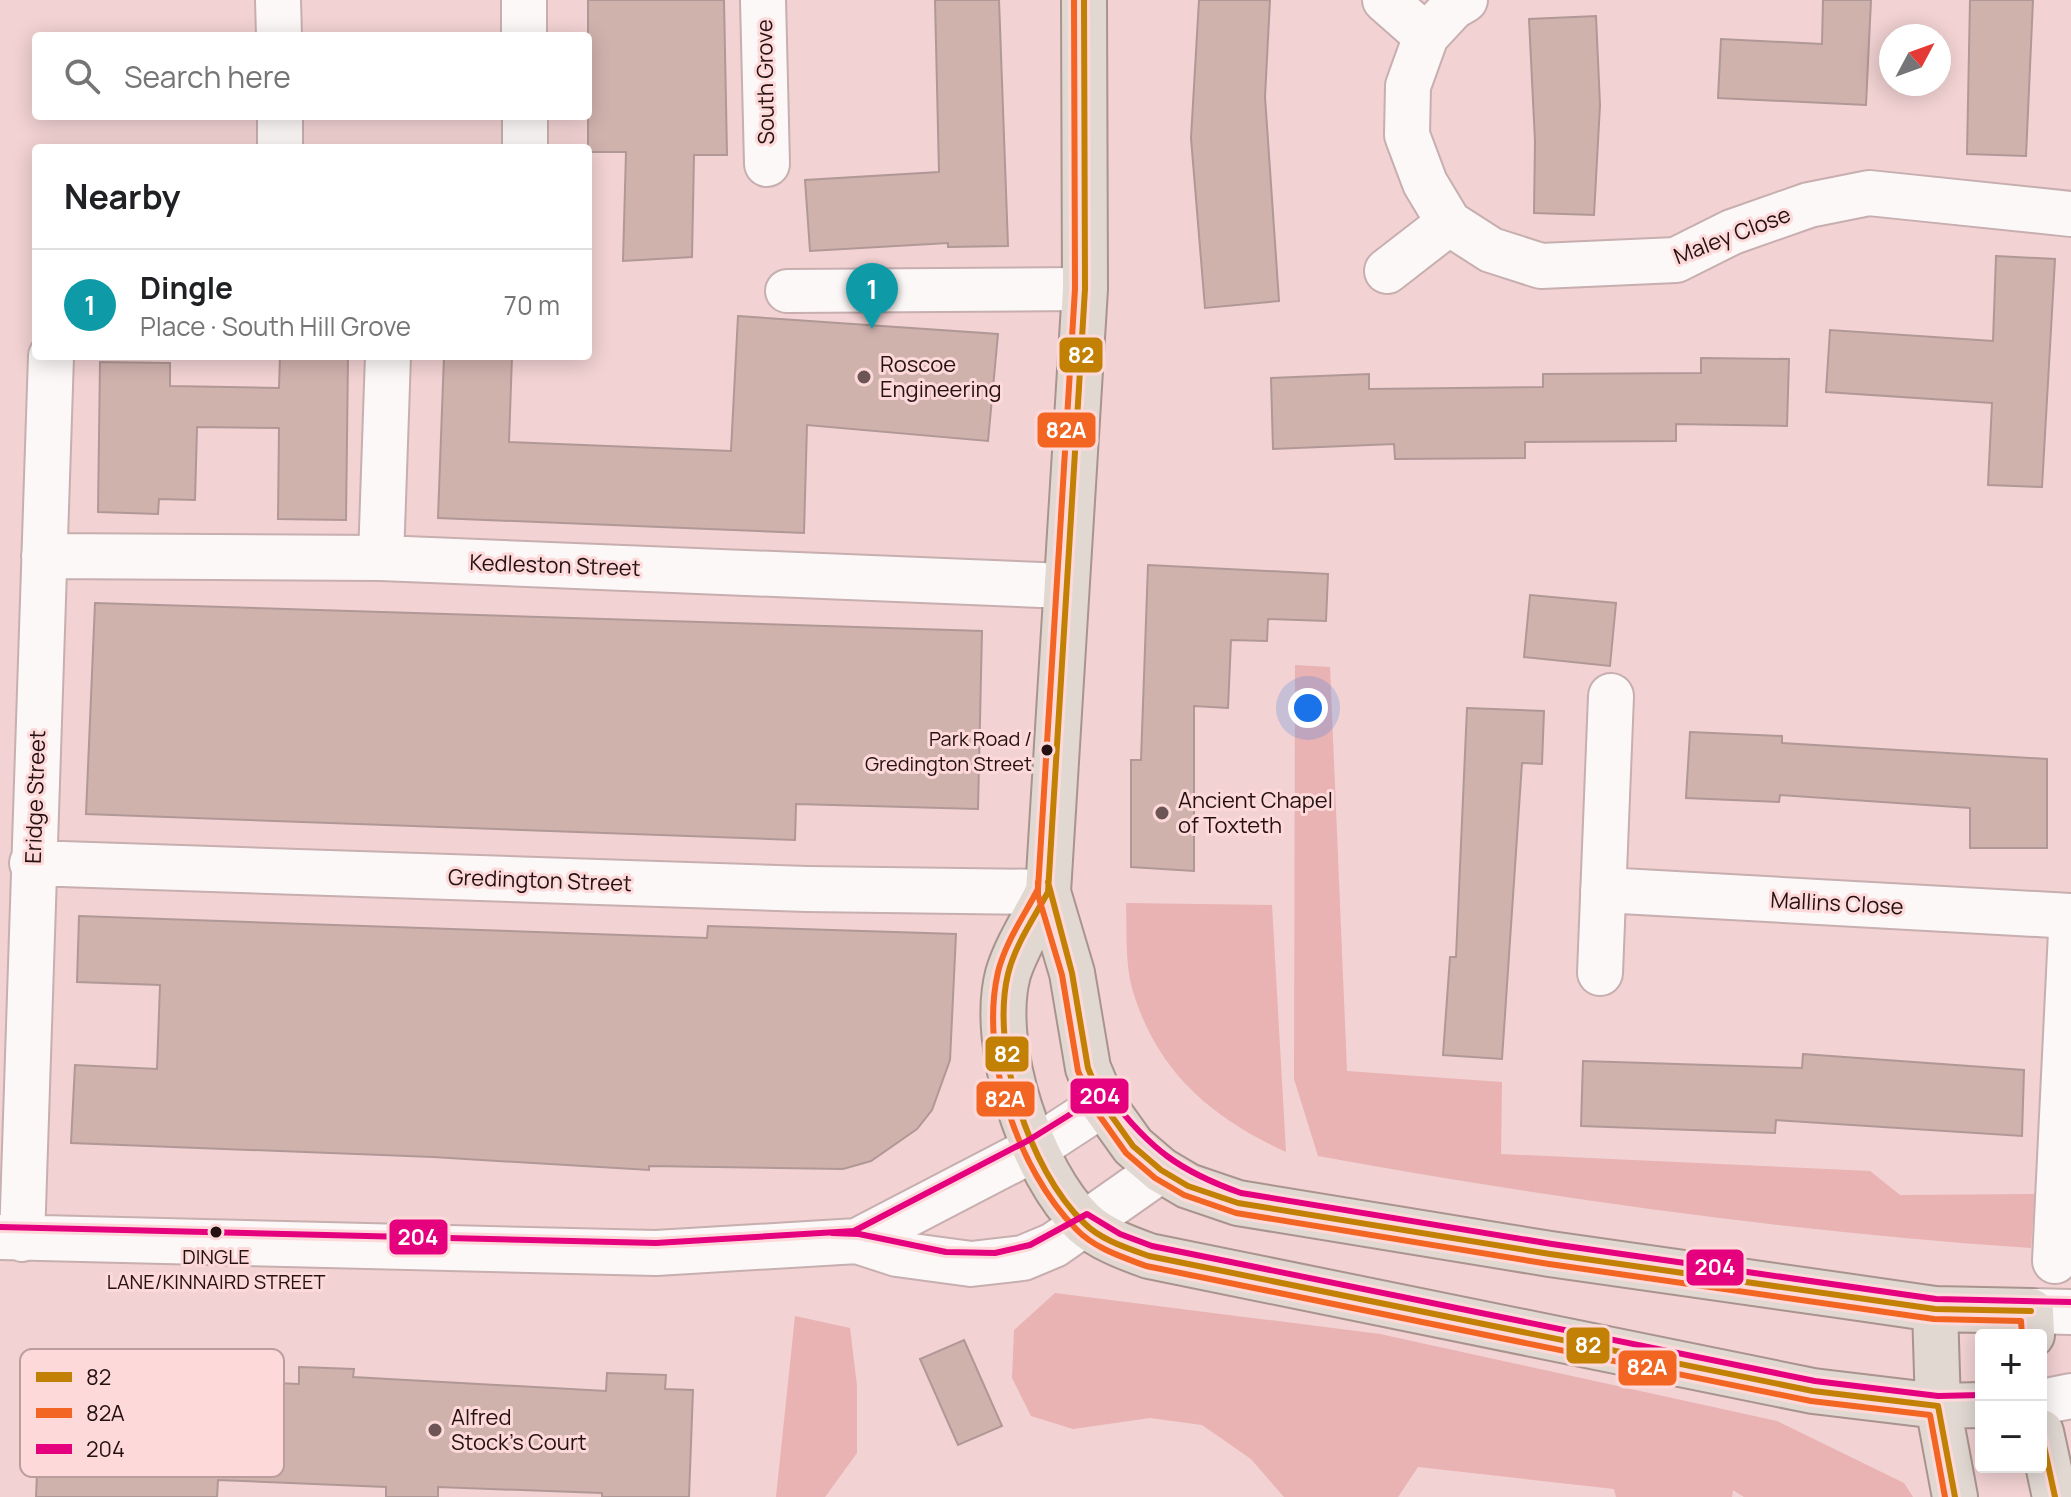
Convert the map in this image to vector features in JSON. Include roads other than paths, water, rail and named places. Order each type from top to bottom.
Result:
[{"type":"highway","points":[[1084,0],[1085,289],[1048,892],[1072,973],[1088,1068],[1103,1104],[1133,1146],[1161,1170],[1188,1186],[1238,1203],[1566,1256],[1935,1309],[2045,1319]]},
{"type":"highway","points":[[1048,892],[1008,975],[1008,1058],[1016,1095],[1034,1149],[1054,1187],[1085,1224],[1115,1243],[1149,1256],[1813,1391],[1938,1406],[1975,1405]]},
{"type":"highway","points":[[1935,1309],[1938,1406],[1955,1497]]},
{"type":"highway","points":[[2047,1460],[2055,1497]]},
{"type":"street","points":[[278,0],[279,32]]},
{"type":"street","points":[[524,0],[524,32]]},
{"type":"street","name":"South Grove","points":[[763,0],[767,164]]},
{"type":"street","points":[[1385,0],[1426,36]]},
{"type":"street","name":"Maley Close","points":[[1465,0],[1453,7],[1426,36],[1408,86],[1407,135],[1425,183],[1449,223],[1491,250],[1541,266],[1607,266],[1676,260],[1732,232],[1809,205],[1869,193],[2071,214]]},
{"type":"street","points":[[280,120],[280,144]]},
{"type":"street","points":[[525,120],[525,144]]},
{"type":"street","points":[[1387,271],[1449,223]]},
{"type":"street","points":[[787,291],[1085,289]]},
{"type":"street","name":"Eridge Street","points":[[11,1238],[32,863],[51,360]]},
{"type":"street","points":[[381,558],[388,360]]},
{"type":"street","name":"Kedleston Street","points":[[44,556],[381,558],[1066,586]]},
{"type":"street","points":[[1600,973],[1611,696]]},
{"type":"street","name":"Gredington Street","points":[[32,863],[792,889],[1048,892]]},
{"type":"street","name":"Mallins Close","points":[[1603,890],[2071,916]]},
{"type":"street","points":[[2055,1261],[2071,932]]},
{"type":"street","points":[[857,1241],[1034,1149],[1103,1104]]},
{"type":"street","points":[[11,1238],[656,1253],[857,1241],[897,1254],[971,1264],[1023,1258],[1054,1245],[1161,1170]]},
{"type":"street","points":[[2046,1401],[2071,1396]]},
{"type":"place","name":"Dingle","points":[[872,329]]},
{"type":"place","name":"Roscoe Engineering","points":[[864,377]]},
{"type":"place","name":"Park Road / Gredington Street","points":[[1047,750]]},
{"type":"place","name":"Ancient Chapel of Toxteth","points":[[1162,813]]},
{"type":"place","name":"DINGLE LANE/KINNAIRD STREET","points":[[216,1232]]},
{"type":"place","name":"Alfred Stock's Court","points":[[435,1430]]}]
